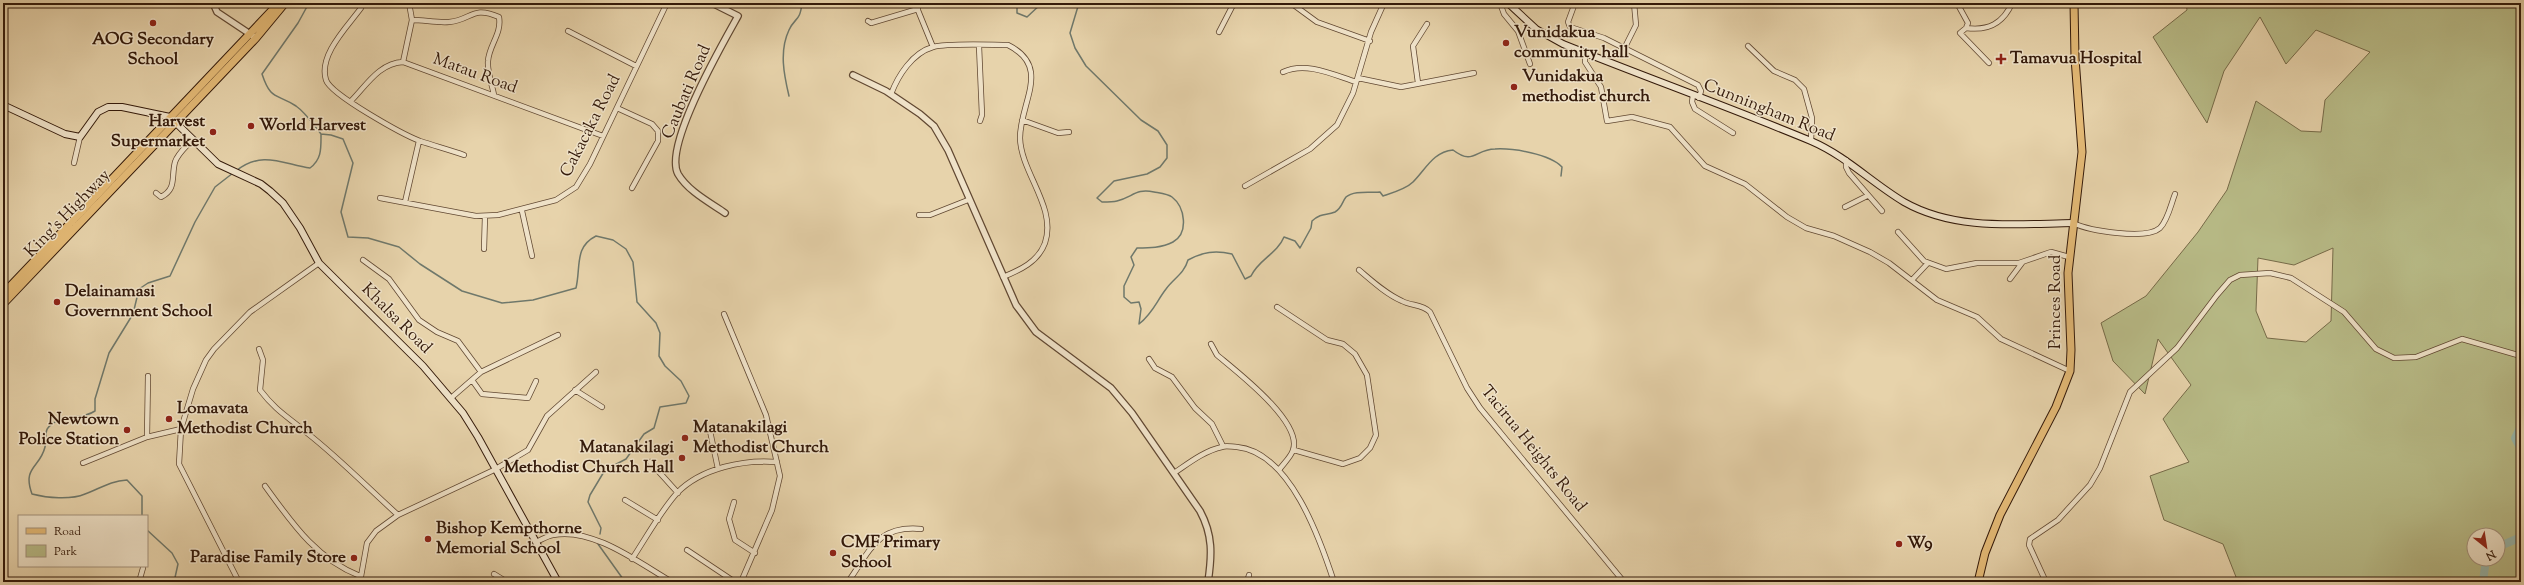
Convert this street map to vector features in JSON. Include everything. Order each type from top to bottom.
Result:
[{"type":"main road","name":"King's Highway","points":[[254,36],[278,3]]},
{"type":"main road","name":"King's Highway","points":[[3,294],[285,3]]},
{"type":"main road","name":"Cunningham Road","points":[[1508,3],[1536,30],[1562,44],[1811,141],[1846,160],[1906,203],[1952,220],[2004,224],[2073,223]]},
{"type":"main road","name":"Princes Road","points":[[1978,582],[1985,553],[2000,515],[2056,407],[2070,371],[2071,350],[2068,292],[2069,257],[2082,152],[2075,58],[2074,3]]},
{"type":"main road","points":[[3,105],[65,134],[80,137],[98,112],[108,106],[122,107],[173,120]]},
{"type":"main road","name":"King's Highway","points":[[3,304],[173,120]]},
{"type":"main road","name":"Khalsa Road","points":[[173,120],[218,164],[261,184],[283,203],[319,263],[423,366],[451,398],[478,437],[494,470],[558,582]]},
{"type":"street","points":[[213,3],[216,12],[254,36]]},
{"type":"street","points":[[350,102],[383,67],[394,63],[403,62],[412,20],[409,3]]},
{"type":"street","name":"Cakacaka Road","points":[[380,198],[485,216],[522,211],[556,200],[576,188],[617,108],[667,3]]},
{"type":"street","name":"Caubati Road","points":[[712,3],[738,16],[708,71],[682,129],[675,162],[677,173],[691,188],[725,213]]},
{"type":"street","points":[[915,3],[933,47]]},
{"type":"street","points":[[1219,32],[1234,3]]},
{"type":"street","points":[[1291,3],[1317,22],[1370,41]]},
{"type":"street","points":[[1245,186],[1310,149],[1337,125],[1357,80],[1370,41],[1371,32],[1384,3]]},
{"type":"street","points":[[1500,3],[1504,14],[1518,31],[1530,64]]},
{"type":"street","points":[[1575,3],[1568,22],[1570,27],[1593,33],[1625,47],[1698,85],[1701,91],[1700,98]]},
{"type":"street","points":[[1625,47],[1636,25],[1634,3]]},
{"type":"street","points":[[1957,3],[1968,23],[1966,28],[1960,33],[1961,35],[1989,63]]},
{"type":"street","points":[[1966,28],[1987,29],[1999,23],[2012,3]]},
{"type":"street","points":[[361,8],[335,43],[326,69],[326,80],[329,86],[350,102],[419,140],[464,155]]},
{"type":"street","points":[[868,20],[871,23],[918,9]]},
{"type":"street","points":[[412,20],[448,22],[478,12],[487,12],[499,17],[499,32],[490,45],[488,63],[494,95]]},
{"type":"street","points":[[1418,83],[1413,46],[1427,24]]},
{"type":"street","points":[[568,31],[636,66]]},
{"type":"street","points":[[891,94],[897,80],[908,63],[933,47],[1008,45],[1019,50],[1028,62],[1032,76],[1022,120],[1020,138],[1023,153],[1044,209],[1046,229],[1045,243],[1037,256],[1028,265],[1003,277]]},
{"type":"street","points":[[979,46],[982,115],[980,121]]},
{"type":"street","points":[[1748,46],[1774,71],[1795,80],[1804,89],[1812,118],[1811,141]]},
{"type":"street","points":[[1585,53],[1585,62],[1597,79],[1602,92],[1607,121],[1632,117],[1668,126],[1705,166],[1744,184],[1765,202],[1793,221],[1870,252],[1889,263],[1937,300],[1977,317],[2001,339],[2070,371]]},
{"type":"street","name":"Matau Road","points":[[403,62],[603,136]]},
{"type":"street","points":[[1284,72],[1291,68],[1311,69],[1391,87],[1401,87],[1474,73]]},
{"type":"street","points":[[852,75],[891,94],[934,126],[948,150],[968,200],[1016,305],[1036,332],[1111,388],[1132,413],[1208,525],[1212,546],[1208,582]]},
{"type":"street","points":[[1693,96],[1692,102],[1695,108],[1734,133]]},
{"type":"street","points":[[617,108],[652,124],[658,131],[658,141],[632,188]]},
{"type":"street","points":[[1022,120],[1058,133],[1069,132]]},
{"type":"street","points":[[74,163],[80,137]]},
{"type":"street","points":[[156,193],[161,197],[169,193],[173,185],[176,161],[192,140]]},
{"type":"street","points":[[405,202],[419,140]]},
{"type":"street","points":[[1846,160],[1847,171],[1882,211]]},
{"type":"street","points":[[2073,223],[2108,234],[2154,231],[2163,225],[2175,194]]},
{"type":"street","points":[[1845,207],[1868,196]]},
{"type":"street","points":[[919,215],[930,216],[968,200]]},
{"type":"street","points":[[522,211],[532,256]]},
{"type":"street","points":[[484,249],[485,216]]},
{"type":"street","points":[[1898,232],[1921,258],[1928,263],[1950,269],[1978,263],[2023,262],[2051,252],[2069,257]]},
{"type":"street","points":[[363,260],[389,279],[419,320],[437,332],[458,341],[481,372]]},
{"type":"street","points":[[2010,279],[2015,270],[2023,262]]},
{"type":"street","points":[[239,582],[179,464],[181,429],[193,389],[206,360],[214,349],[250,312],[319,263]]},
{"type":"street","points":[[1912,280],[1928,263]]},
{"type":"street","name":"Tacirua Heights Road","points":[[1359,270],[1376,285],[1402,301],[1426,308],[1430,312],[1467,388],[1480,408],[1624,582]]},
{"type":"street","points":[[2046,582],[2029,545],[2030,539],[2058,520],[2090,485],[2100,468],[2130,392],[2177,348],[2216,295],[2237,276],[2264,272],[2290,278],[2344,312],[2376,349],[2394,358],[2416,357],[2462,339],[2521,356]]},
{"type":"street","points":[[1277,307],[1327,340],[1343,344],[1355,354],[1367,375],[1376,435],[1370,448],[1360,458],[1343,464],[1294,450]]},
{"type":"street","points":[[724,314],[766,415],[780,476],[772,510],[755,553],[741,582]]},
{"type":"street","points":[[451,398],[481,372],[558,335]]},
{"type":"street","points":[[1211,344],[1217,354],[1272,402],[1282,416],[1293,438],[1294,450],[1279,470]]},
{"type":"street","points":[[259,350],[263,360],[260,390],[269,402],[281,415],[307,432],[398,515]]},
{"type":"street","points":[[1149,359],[1155,368],[1172,377],[1195,408],[1212,424],[1223,446]]},
{"type":"street","points":[[360,582],[367,543],[376,531],[398,515],[494,470],[528,450],[547,416],[596,372]]},
{"type":"street","points":[[147,437],[148,376]]},
{"type":"street","points":[[472,380],[482,394],[528,398],[536,381]]},
{"type":"street","points":[[575,390],[602,407]]},
{"type":"street","points":[[83,463],[147,437],[181,429]]},
{"type":"street","points":[[710,431],[718,469]]},
{"type":"street","points":[[1174,473],[1200,456],[1223,446],[1247,448],[1279,470],[1294,491],[1314,530],[1334,582]]},
{"type":"street","points":[[632,559],[678,493],[718,469],[761,461],[777,462]]},
{"type":"street","points":[[650,462],[678,493]]},
{"type":"street","points":[[264,486],[301,535],[333,564],[360,576]]},
{"type":"street","points":[[625,500],[658,520]]},
{"type":"street","points":[[734,502],[730,519],[735,540],[755,553]]},
{"type":"street","points":[[848,582],[878,540],[896,529],[921,529]]},
{"type":"street","points":[[536,542],[552,535],[584,535],[598,540],[672,582]]},
{"type":"street","points":[[686,550],[735,582]]},
{"type":"street","points":[[139,582],[143,568]]},
{"type":"street","points":[[494,574],[507,582]]},
{"type":"street","points":[[1247,582],[1249,575]]},
{"type":"green space","points":[[2186,3],[2521,3],[2521,536],[2513,539],[2521,539],[2521,582],[2238,582],[2223,544],[2164,520],[2150,476],[2189,462],[2163,419],[2191,385],[2158,339],[2145,394],[2113,361],[2101,323],[2146,296],[2198,232],[2227,190],[2256,101],[2301,131],[2321,132],[2325,100],[2370,52],[2316,30],[2286,64],[2260,17],[2224,71],[2207,123],[2153,37],[2187,10]],"holes":[[[2333,248],[2331,321],[2306,342],[2267,338],[2256,311],[2258,258],[2294,265]]]},
{"type":"waterway","points":[[309,3],[298,23],[262,74],[271,93],[300,109],[321,134],[331,135],[343,139],[353,163],[341,212],[348,237],[368,238],[399,247],[420,264],[462,291],[502,303],[533,300],[576,288],[581,252],[584,246],[596,236],[613,240],[626,249],[633,262],[637,302],[656,323],[660,333],[659,356],[665,366],[681,381],[689,396],[686,403],[660,407],[654,428],[644,434],[626,459],[605,470],[590,495],[588,502],[601,528],[600,534]]},
{"type":"waterway","points":[[789,96],[783,63],[784,46],[789,30],[799,16],[802,3]]},
{"type":"waterway","points":[[1017,3],[1017,13],[1027,17],[1042,3]]},
{"type":"waterway","points":[[1079,3],[1070,33],[1075,48],[1086,66],[1141,120],[1158,131],[1167,145],[1167,158],[1160,167],[1147,174],[1114,181],[1097,198],[1102,202],[1114,202],[1143,191],[1166,194],[1176,201],[1182,213],[1183,226],[1178,238],[1173,242],[1160,247],[1137,248],[1131,257],[1134,265],[1124,286],[1124,297],[1131,303],[1139,302],[1141,309],[1139,324],[1148,316],[1169,285],[1184,269],[1188,260],[1209,252],[1232,254],[1245,279],[1251,276],[1254,270],[1277,248],[1284,237],[1295,241],[1300,248],[1311,228],[1312,221],[1319,216],[1335,212],[1341,207],[1346,197],[1349,195],[1353,193],[1380,192],[1383,196],[1403,189],[1413,182],[1430,162],[1446,151],[1453,150],[1466,157],[1474,156],[1483,151],[1495,149],[1531,153],[1556,162],[1562,167],[1561,176]]},
{"type":"waterway","points":[[236,171],[255,161],[264,160],[273,160],[310,168],[319,157],[321,149],[321,134]]},
{"type":"waterway","points":[[142,515],[142,496],[127,480],[110,483],[79,496],[66,498],[45,497],[32,494],[29,485],[30,473],[43,454],[46,443],[46,432],[52,424],[62,419],[90,414],[95,411],[95,399],[109,353],[133,314],[139,289],[148,283],[170,276],[195,222],[215,187],[233,173]]},
{"type":"waterway","points":[[2521,426],[2515,438],[2521,449]]},
{"type":"waterway","points":[[148,531],[172,553],[178,564],[174,582]]},
{"type":"waterway","points":[[2506,544],[2521,537]]},
{"type":"waterway","points":[[598,544],[623,579],[623,582]]},
{"type":"waterway","points":[[2483,582],[2485,567]]},
{"type":"place","name":"AOG Secondary School","points":[[153,23]]},
{"type":"place","name":"Vunidakua community hall","points":[[1506,43]]},
{"type":"place","name":"Tamavua Hospital","points":[[2001,59]]},
{"type":"place","name":"Vunidakua methodist church","points":[[1514,87]]},
{"type":"place","name":"World Harvest","points":[[251,126]]},
{"type":"place","name":"Harvest Supermarket","points":[[213,132]]},
{"type":"place","name":"Delainamasi Government School","points":[[57,302]]},
{"type":"place","name":"Lomavata Methodist Church","points":[[169,419]]},
{"type":"place","name":"Newtown Police Station","points":[[127,430]]},
{"type":"place","name":"Matanakilagi Methodist Church","points":[[685,438]]},
{"type":"place","name":"Matanakilagi Methodist Church Hall","points":[[682,458]]},
{"type":"place","name":"Bishop Kempthorne Memorial School","points":[[428,539]]},
{"type":"place","name":"W9","points":[[1899,544]]},
{"type":"place","name":"CMF Primary School","points":[[833,553]]},
{"type":"place","name":"Paradise Family Store","points":[[354,558]]}]
